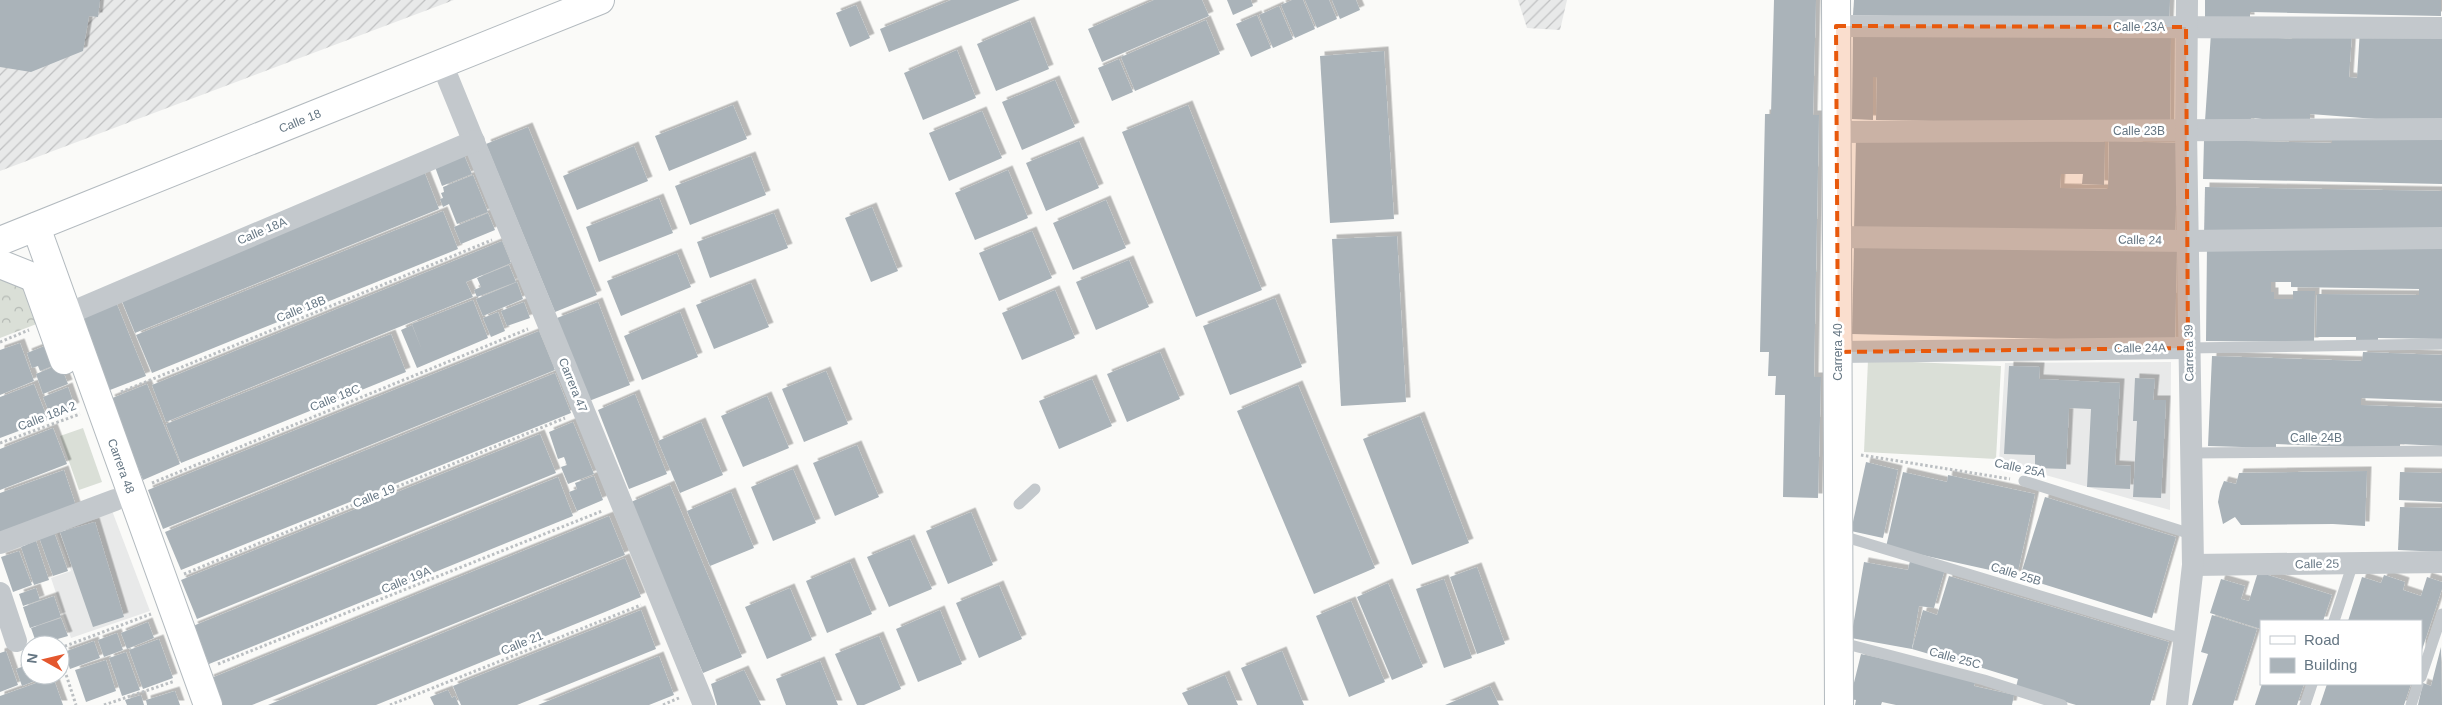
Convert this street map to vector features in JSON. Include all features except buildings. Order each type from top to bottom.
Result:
[{"type":"street","name":"Calle 18","points":[[18,234],[600,0]]},
{"type":"street","name":"Carrera 39","points":[[2177,705],[2186,640],[2192,565],[2186,131],[2187,0]]},
{"type":"street","name":"Calle 23A","points":[[1836,13],[2186,27],[2442,28]]},
{"type":"street","name":"Carrera 40","points":[[1836,13],[1839,705]]},
{"type":"street","name":"Carrera 47","points":[[442,64],[704,705]]},
{"type":"street","name":"Calle 23B","points":[[1837,132],[2442,129]]},
{"type":"street","name":"Calle 18A","points":[[59,317],[474,141]]},
{"type":"street","points":[[0,264],[43,274],[61,217]]},
{"type":"street","name":"Carrera 48","points":[[18,234],[43,274],[59,317],[123,496],[156,612],[188,676],[208,705]]},
{"type":"street","name":"Calle 24","points":[[1837,237],[2188,240],[2442,238]]},
{"type":"street","name":"Calle 24A","points":[[1838,352],[2188,348]]},
{"type":"street","points":[[0,543],[123,496]]},
{"type":"street","name":"Carrera 48","points":[[123,496],[164,582],[188,676],[189,705]]},
{"type":"street","name":"Calle 25","points":[[2192,565],[2442,562]]},
{"type":"street","points":[[0,593],[16,641]]},
{"type":"lane","name":"Calle 24A","points":[[2188,348],[2442,344]]},
{"type":"lane","name":"Calle 24B","points":[[2190,453],[2442,451]]},
{"type":"lane","name":"Calle 25A","points":[[2024,481],[2191,534]]},
{"type":"lane","points":[[1019,504],[1035,489]]},
{"type":"lane","name":"Calle 25B","points":[[1838,535],[2186,640]]},
{"type":"lane","points":[[2334,620],[2353,564]]},
{"type":"lane","points":[[2422,674],[2442,614]]},
{"type":"lane","name":"Calle 25C","points":[[1839,642],[1984,680],[2062,705]]},
{"type":"lane","points":[[2305,705],[2312,685]]},
{"type":"lane","points":[[2411,705],[2418,685]]},
{"type":"path","name":"Calle 18B","points":[[90,407],[511,232]]},
{"type":"path","points":[[0,342],[59,317]]},
{"type":"path","name":"Calle 18C","points":[[123,496],[547,321]]},
{"type":"path","name":"Calle 18A 2","points":[[0,443],[90,407]]},
{"type":"path","name":"Calle 19","points":[[164,582],[584,411]]},
{"type":"path","name":"Calle 25A","points":[[1838,451],[2024,481]]},
{"type":"path","name":"Calle 19A","points":[[104,705],[188,676],[622,503]]},
{"type":"path","name":"Calle 21","points":[[390,705],[660,597]]},
{"type":"path","points":[[70,644],[156,612]]},
{"type":"path","points":[[69,685],[76,705]]},
{"type":"highlighted area","points":[[1836,26],[2186,27],[2188,348],[1838,352]]},
{"type":"shaded area","points":[[0,0],[454,0],[0,171]]},
{"type":"shaded area","points":[[1518,0],[1567,0],[1560,30],[1527,28]]},
{"type":"shaded area","points":[[2171,362],[2170,510],[1999,462],[2005,363]]},
{"type":"shaded area","points":[[111,508],[150,611],[71,638],[51,578],[71,571],[56,530]]},
{"type":"green space","points":[[0,266],[33,279],[47,320],[0,338]]},
{"type":"green space","points":[[1868,360],[2001,366],[1996,459],[1864,452]]},
{"type":"green space","points":[[83,428],[102,482],[79,490],[60,436]]}]
